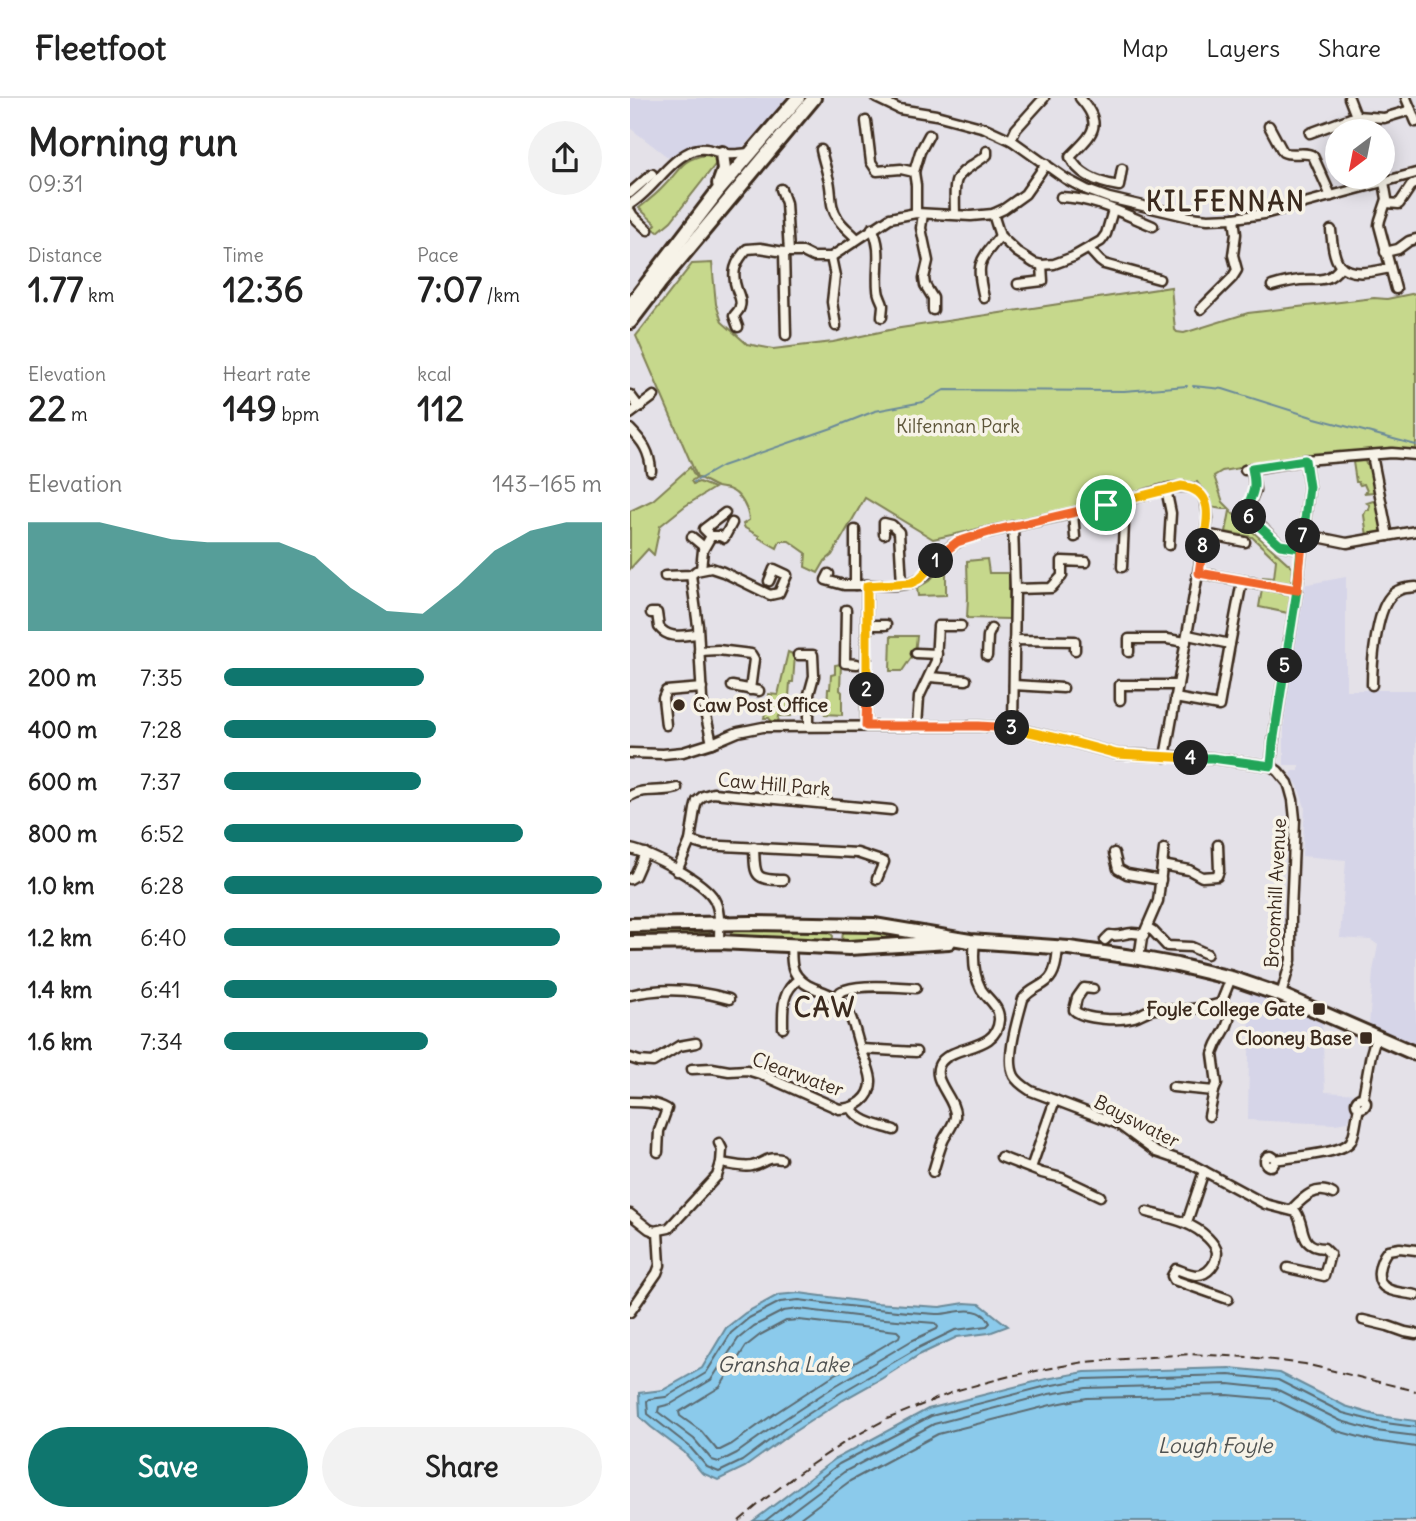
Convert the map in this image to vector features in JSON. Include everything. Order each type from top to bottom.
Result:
[{"type":"highway","points":[[630,306],[718,191],[798,98]]},
{"type":"highway","points":[[630,322],[814,98]]},
{"type":"highway","points":[[718,191],[724,170],[724,154]]},
{"type":"highway","points":[[630,925],[874,925],[973,941],[1058,947],[1177,964],[1281,995],[1416,1054]]},
{"type":"highway","points":[[630,943],[719,942],[849,948],[973,941]]},
{"type":"street","points":[[876,98],[900,109],[985,128],[1011,140],[1074,184],[1109,198],[1189,217],[1208,219],[1255,215],[1358,189]]},
{"type":"street","points":[[1011,140],[1016,129],[1044,98]]},
{"type":"street","points":[[1080,98],[1093,114],[1095,125],[1090,136],[1070,157],[1075,167],[1102,183],[1119,186],[1122,169]]},
{"type":"street","points":[[1349,98],[1356,116]]},
{"type":"street","points":[[1406,98],[1416,122]]},
{"type":"street","points":[[1310,133],[1356,116],[1384,118],[1411,110]]},
{"type":"street","points":[[866,121],[871,162],[877,171],[901,169],[914,172]]},
{"type":"street","points":[[1268,130],[1283,152],[1291,155],[1307,153],[1313,156],[1331,196]]},
{"type":"street","points":[[929,135],[914,172],[928,261],[924,278],[933,298],[933,310]]},
{"type":"street","points":[[630,204],[642,197],[675,162],[694,150],[704,149],[724,154],[733,160],[746,157],[763,160]]},
{"type":"street","points":[[821,150],[829,179],[830,203],[838,220],[857,239]]},
{"type":"street","points":[[955,214],[956,178],[987,155],[987,151]]},
{"type":"street","points":[[738,327],[734,316],[740,307],[740,298],[733,271],[738,259],[747,249],[803,252],[813,257],[831,257],[890,218],[919,214],[993,214],[1025,194],[1046,164]]},
{"type":"street","points":[[1395,179],[1416,173]]},
{"type":"street","points":[[630,193],[652,174]]},
{"type":"street","points":[[1387,203],[1399,204],[1416,183]]},
{"type":"street","points":[[781,189],[786,203],[786,335]]},
{"type":"street","points":[[1385,189],[1387,203],[1379,225],[1396,289]]},
{"type":"street","points":[[1061,197],[1100,204],[1153,226]]},
{"type":"street","points":[[993,214],[1000,236],[1017,253],[1042,265],[1073,257],[1101,241],[1106,234],[1112,210]]},
{"type":"street","points":[[630,211],[648,230]]},
{"type":"street","points":[[1202,304],[1237,271],[1233,255],[1236,234],[1234,218]]},
{"type":"street","points":[[872,228],[878,241],[878,288],[883,303],[882,317]]},
{"type":"street","points":[[1331,230],[1341,266],[1356,272],[1390,268]]},
{"type":"street","points":[[984,298],[979,278],[981,262],[984,254],[1000,236]]},
{"type":"street","points":[[1385,252],[1398,249],[1416,239]]},
{"type":"street","points":[[1089,249],[1104,264],[1159,279]]},
{"type":"street","points":[[831,257],[835,276],[832,302],[836,326]]},
{"type":"street","points":[[1018,284],[1043,281],[1042,265]]},
{"type":"street","points":[[1272,286],[1326,279],[1341,266]]},
{"type":"street","points":[[630,395],[639,407]]},
{"type":"street","points":[[630,414],[654,396]]},
{"type":"street","points":[[630,429],[647,449],[650,471]]},
{"type":"street","points":[[1301,548],[1280,545],[1246,512],[1255,490],[1249,469],[1305,460],[1392,453],[1416,455]]},
{"type":"street","points":[[1372,455],[1388,536]]},
{"type":"street","points":[[630,753],[673,753],[712,743],[738,732],[763,727],[979,726],[1013,728],[1105,752],[1141,757],[1212,758],[1267,765],[1273,743],[1297,590],[1309,487],[1305,460]]},
{"type":"street","points":[[829,574],[826,580],[835,584],[867,586],[911,583],[919,579],[957,542],[1166,489],[1190,487],[1202,495],[1208,518],[1165,757]]},
{"type":"street","points":[[1166,489],[1171,513],[1169,545]]},
{"type":"street","points":[[1122,567],[1125,501]]},
{"type":"street","points":[[725,513],[704,529],[711,536],[724,538],[732,523]]},
{"type":"street","points":[[1073,513],[1075,537]]},
{"type":"street","points":[[884,534],[884,523],[892,525],[899,533],[902,584]]},
{"type":"street","points":[[1013,526],[1013,728]]},
{"type":"street","points":[[855,530],[855,585]]},
{"type":"street","points":[[1303,534],[1347,544],[1416,531]]},
{"type":"street","points":[[1206,534],[1245,541]]},
{"type":"street","points":[[701,569],[704,547],[711,536]]},
{"type":"street","points":[[692,537],[704,547]]},
{"type":"street","points":[[1015,589],[1051,588],[1062,576],[1062,561],[1086,562]]},
{"type":"street","points":[[665,576],[691,575],[696,570],[711,568],[770,595],[779,593],[787,575],[775,569],[769,581]]},
{"type":"street","points":[[1199,573],[1297,590]]},
{"type":"street","points":[[691,575],[702,699],[712,743]]},
{"type":"street","points":[[1175,698],[1219,706],[1242,581]]},
{"type":"street","points":[[866,726],[867,586]]},
{"type":"street","points":[[1372,685],[1372,660],[1384,608],[1398,590],[1416,587]]},
{"type":"street","points":[[846,610],[845,663],[857,663]]},
{"type":"street","points":[[650,613],[657,613],[659,627],[670,636],[698,634]]},
{"type":"street","points":[[868,625],[886,625]]},
{"type":"street","points":[[917,726],[919,697],[936,661],[938,626],[961,626]]},
{"type":"street","points":[[987,656],[991,629]]},
{"type":"street","points":[[1129,652],[1129,639],[1187,639],[1230,644]]},
{"type":"street","points":[[1014,640],[1075,641],[1075,650]]},
{"type":"street","points":[[699,651],[751,654],[754,659],[750,690]]},
{"type":"street","points":[[916,653],[937,654]]},
{"type":"street","points":[[798,654],[813,655],[814,676],[809,694],[809,726]]},
{"type":"street","points":[[930,677],[966,680]]},
{"type":"street","points":[[1014,685],[1063,688]]},
{"type":"street","points":[[1120,700],[1120,685],[1178,685]]},
{"type":"street","points":[[732,687],[759,691]]},
{"type":"street","points":[[666,725],[663,698],[666,691],[702,688]]},
{"type":"street","name":"Broomhill Avenue","points":[[1267,765],[1281,774],[1288,783],[1295,819],[1291,960],[1281,995]]},
{"type":"street","points":[[630,796],[636,791],[669,791],[677,788]]},
{"type":"street","name":"Caw Hill Park","points":[[677,871],[690,841],[697,801],[713,793],[891,810]]},
{"type":"street","points":[[690,841],[703,845],[857,853],[884,862],[877,879]]},
{"type":"street","points":[[1163,864],[1189,870],[1202,877],[1217,876],[1218,845]]},
{"type":"street","points":[[754,848],[755,870],[759,877],[783,880]]},
{"type":"street","points":[[630,849],[645,853],[709,891],[718,908],[719,942]]},
{"type":"street","points":[[1139,958],[1158,901],[1164,849]]},
{"type":"street","points":[[630,879],[635,876],[645,853]]},
{"type":"street","points":[[1114,853],[1118,869],[1127,874],[1161,880]]},
{"type":"street","points":[[1105,940],[1110,934],[1146,932],[1167,946],[1191,947],[1208,954]]},
{"type":"street","points":[[933,1172],[955,1117],[938,1073],[940,1063],[947,1057],[990,1039],[999,1021],[993,1003],[976,979],[973,941]]},
{"type":"street","points":[[791,945],[792,967],[799,979],[809,987],[836,997],[847,989],[916,988]]},
{"type":"street","name":"Bayswater","points":[[1058,947],[1056,963],[1049,980],[1027,993],[1023,999],[1011,1053],[1015,1077],[1022,1085],[1031,1091],[1118,1124],[1156,1152],[1191,1164],[1265,1204],[1291,1210]]},
{"type":"street","points":[[1221,1003],[1231,978]]},
{"type":"street","name":"Clearwater","points":[[783,1028],[783,1000],[799,979]]},
{"type":"street","points":[[1093,989],[1084,988],[1077,998],[1074,1010],[1079,1015],[1127,1018],[1153,1009],[1175,1010],[1221,1003]]},
{"type":"street","points":[[630,995],[698,991],[729,999]]},
{"type":"street","name":"Clearwater","points":[[692,1069],[747,1070],[839,1109],[852,1109],[869,1092],[871,1081],[846,1007],[836,997]]},
{"type":"street","points":[[1209,1116],[1217,1084],[1213,1054],[1229,1020],[1229,1009],[1221,1003]]},
{"type":"street","points":[[1275,1160],[1345,1147],[1351,1142],[1359,1108],[1356,1102],[1363,1098],[1376,1037]]},
{"type":"street","points":[[630,1058],[653,1062],[679,1046],[696,1042]]},
{"type":"street","points":[[861,1049],[916,1052]]},
{"type":"street","points":[[1173,1087],[1214,1091]]},
{"type":"street","points":[[1031,1168],[1055,1100]]},
{"type":"street","points":[[630,1102],[648,1102],[667,1109],[659,1131],[658,1152]]},
{"type":"street","name":"Clearwater","points":[[852,1109],[866,1121],[894,1129]]},
{"type":"street","points":[[630,1214],[649,1229],[658,1232],[669,1228],[717,1176],[722,1149],[719,1143]]},
{"type":"street","points":[[1001,1157],[1062,1178],[1100,1196]]},
{"type":"street","points":[[721,1163],[753,1166],[767,1159],[781,1159]]},
{"type":"street","points":[[1186,1223],[1204,1171]]},
{"type":"street","points":[[1288,1268],[1324,1276],[1330,1254],[1324,1248],[1310,1245],[1303,1235],[1298,1215],[1291,1210],[1317,1190],[1333,1194]]},
{"type":"street","points":[[1147,1212],[1186,1223],[1206,1236],[1217,1252],[1208,1272],[1199,1275],[1176,1269],[1172,1276],[1174,1280],[1228,1299]]},
{"type":"street","points":[[630,1312],[660,1265],[658,1232]]},
{"type":"street","points":[[1416,1250],[1388,1250],[1381,1262],[1379,1276],[1379,1281],[1387,1289],[1416,1295]]},
{"type":"street","points":[[1363,1320],[1416,1334]]},
{"type":"shaded area","points":[[630,98],[790,98],[736,154],[716,143],[688,147],[669,158],[630,128]]},
{"type":"shaded area","points":[[1346,577],[1346,690],[1416,690],[1416,1046],[1369,1027],[1373,971],[1378,945],[1371,940],[1340,938],[1346,860],[1302,856],[1305,807],[1291,774],[1293,771],[1299,771],[1299,765],[1284,765],[1284,716],[1281,714],[1303,585]]},
{"type":"shaded area","points":[[1250,992],[1322,1021],[1325,1092],[1359,1094],[1348,1122],[1335,1124],[1248,1120]]},
{"type":"green space","points":[[705,155],[714,156],[718,161],[671,221],[658,232],[653,228],[656,224],[639,208],[686,162]]},
{"type":"green space","name":"Kilfennan Park","points":[[712,263],[716,304],[722,322],[747,344],[773,349],[833,342],[894,329],[1171,287],[1175,330],[1184,333],[1248,313],[1374,298],[1387,299],[1416,293],[1416,452],[1291,459],[1222,471],[1214,476],[1223,502],[1230,509],[1211,507],[1211,502],[1197,482],[1182,481],[933,539],[865,498],[832,555],[818,573],[805,567],[806,553],[789,541],[780,541],[777,548],[745,528],[743,524],[749,520],[745,506],[737,494],[697,477],[636,336],[692,264]]},
{"type":"green space","points":[[1365,461],[1369,464],[1374,490],[1364,493],[1367,491],[1364,484],[1356,482],[1353,462]]},
{"type":"green space","points":[[690,467],[696,478],[691,481],[693,484],[699,482],[714,488],[660,526],[654,555],[648,549],[630,569],[630,511],[653,500]]},
{"type":"green space","points":[[1377,502],[1382,531],[1367,536],[1364,515],[1366,510],[1369,510],[1370,505],[1367,503]]},
{"type":"green space","points":[[1230,511],[1293,568],[1291,585],[1263,580],[1263,577],[1274,578],[1276,560],[1252,537],[1226,532]]},
{"type":"green space","points":[[987,559],[989,573],[1009,573],[1009,619],[967,618],[967,561]]},
{"type":"green space","points":[[945,564],[946,595],[918,596],[917,588],[929,581]]},
{"type":"green space","points":[[1262,589],[1291,595],[1288,613],[1259,607]]},
{"type":"green space","points":[[891,636],[917,636],[915,652],[902,671],[890,671]]},
{"type":"green space","points":[[788,652],[795,655],[788,712],[791,716],[779,716],[778,723],[773,723],[769,718],[764,718],[769,694],[778,695]]},
{"type":"green space","points":[[841,664],[842,715],[825,714],[831,675],[835,674],[835,665]]},
{"type":"green space","points":[[630,931],[709,931],[711,935],[630,939]]},
{"type":"green space","points":[[734,931],[828,931],[833,936],[832,942],[730,937]]},
{"type":"green space","points":[[843,931],[887,934],[887,940],[842,942]]},
{"type":"water","name":"Gransha Lake","points":[[799,1293],[874,1303],[940,1307],[965,1303],[980,1304],[1008,1326],[989,1333],[957,1337],[919,1355],[843,1400],[745,1467],[718,1480],[702,1473],[684,1452],[640,1417],[639,1393],[663,1390],[702,1368],[726,1328],[745,1313],[778,1295]]},
{"type":"water","name":"Lough Foyle","points":[[1230,1368],[1280,1373],[1345,1406],[1379,1416],[1416,1421],[1416,1521],[753,1521],[835,1459],[928,1409],[1046,1379],[1085,1372]]},
{"type":"waterway","points":[[694,482],[722,466],[875,411],[923,402],[944,390],[1124,391],[1187,386]]},
{"type":"waterway","points":[[1193,386],[1223,389],[1315,418],[1416,445]]},
{"type":"railway","points":[[739,1521],[800,1472],[848,1440],[887,1419],[958,1390],[1010,1376],[1084,1362],[1190,1354],[1305,1364],[1416,1391]]},
{"type":"place","name":"Caw Post Office","points":[[679,705]]},
{"type":"place","name":"Foyle College Gate","points":[[1319,1009]]},
{"type":"place","name":"Clooney Base","points":[[1366,1038]]},
{"type":"district","name":"KILFENNAN","points":[[1226,201]]},
{"type":"district","name":"CAW","points":[[825,1007]]},
{"type":"route","points":[[1106,505],[957,542],[919,579],[911,583],[867,586],[866,726],[1013,728],[1117,754],[1212,758],[1271,766],[1297,590],[1301,548],[1280,545],[1248,515],[1246,509],[1255,490],[1252,468],[1305,460],[1309,487],[1297,590],[1199,573],[1208,518],[1207,508],[1202,495],[1190,487],[1166,489],[1106,505]]}]
